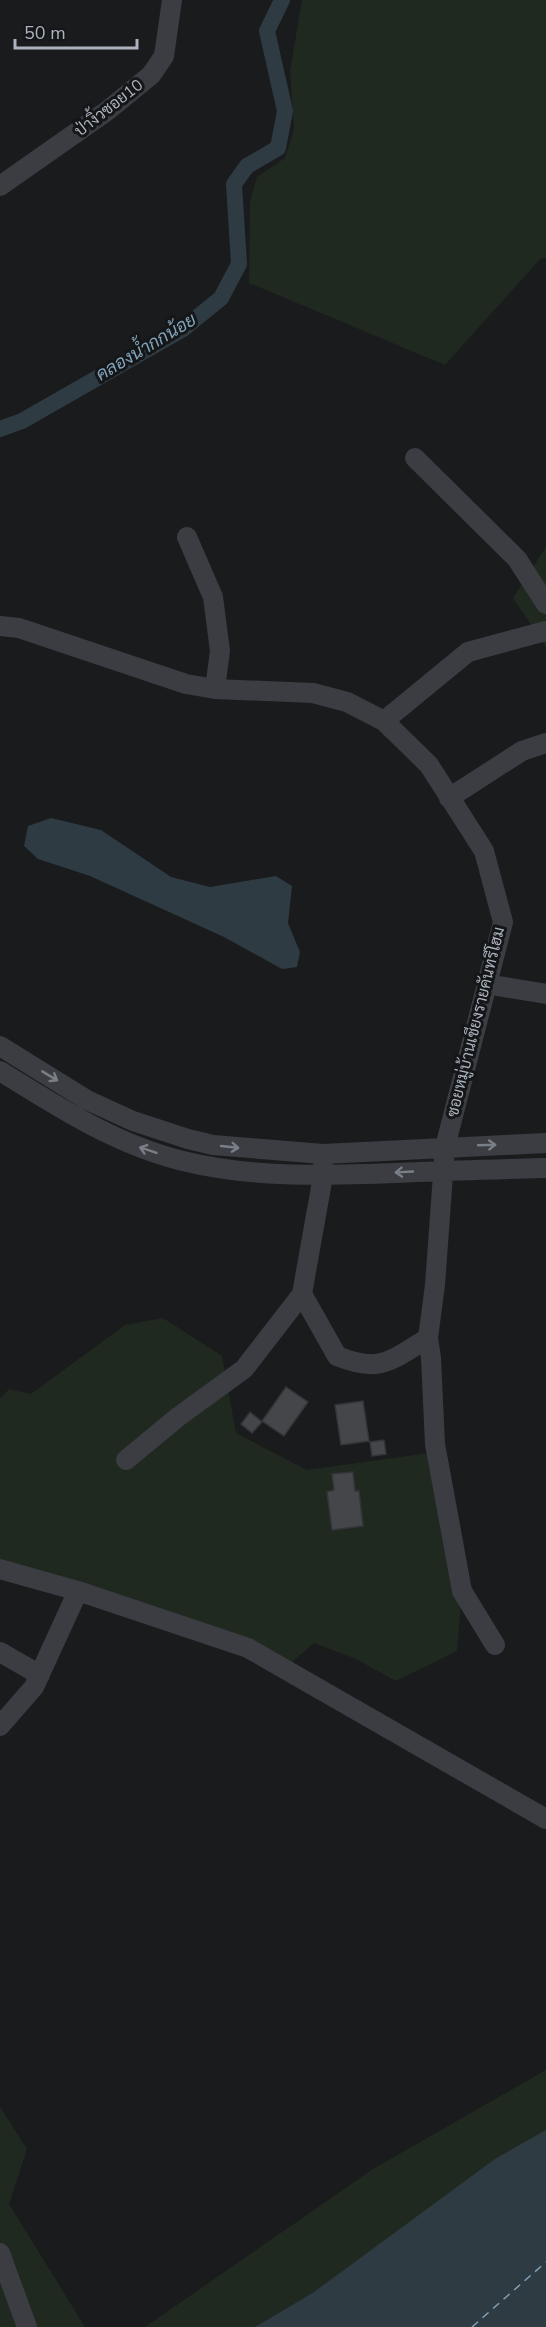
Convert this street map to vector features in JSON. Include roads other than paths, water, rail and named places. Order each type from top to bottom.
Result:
[{"type":"street","name":"ป่างิ้วซอย10","points":[[0,186],[107,111],[151,75],[164,56],[172,0]]},
{"type":"street","points":[[415,458],[517,559],[546,604]]},
{"type":"street","points":[[187,537],[213,597],[220,651],[215,689]]},
{"type":"street","name":"ซอยหมู่บ้านเชียงรายคันทรีโฮม","points":[[0,626],[19,628],[186,684],[215,689],[313,693],[346,702],[384,721],[429,765],[484,851],[503,922],[445,1147],[435,1285],[428,1338],[435,1444],[462,1591],[495,1645]]},
{"type":"street","points":[[384,721],[468,652],[546,631]]},
{"type":"street","points":[[449,798],[522,751],[546,743]]},
{"type":"street","points":[[486,984],[546,994]]},
{"type":"street","points":[[0,1046],[87,1100],[133,1120],[213,1145],[323,1154],[546,1143]]},
{"type":"street","points":[[0,1071],[66,1112],[124,1142],[183,1161],[251,1172],[323,1176],[546,1168]]},
{"type":"street","points":[[66,1112],[77,1092]]},
{"type":"street","points":[[183,1161],[189,1139]]},
{"type":"street","points":[[126,1460],[178,1417],[244,1369],[302,1294],[323,1176],[323,1154]]},
{"type":"street","points":[[302,1294],[337,1356],[351,1362],[366,1366],[382,1365],[428,1338]]},
{"type":"street","points":[[0,1569],[78,1591],[248,1648],[546,1820]]},
{"type":"street","points":[[0,1726],[34,1687],[78,1591]]},
{"type":"street","points":[[0,1652],[40,1675]]},
{"type":"street","points":[[0,2253],[27,2327]]},
{"type":"waterway","name":"คลองน้ำกกน้อย","points":[[0,429],[22,421],[183,329],[221,298],[239,264],[234,184],[247,166],[278,148],[285,111],[267,31],[282,0]]}]
